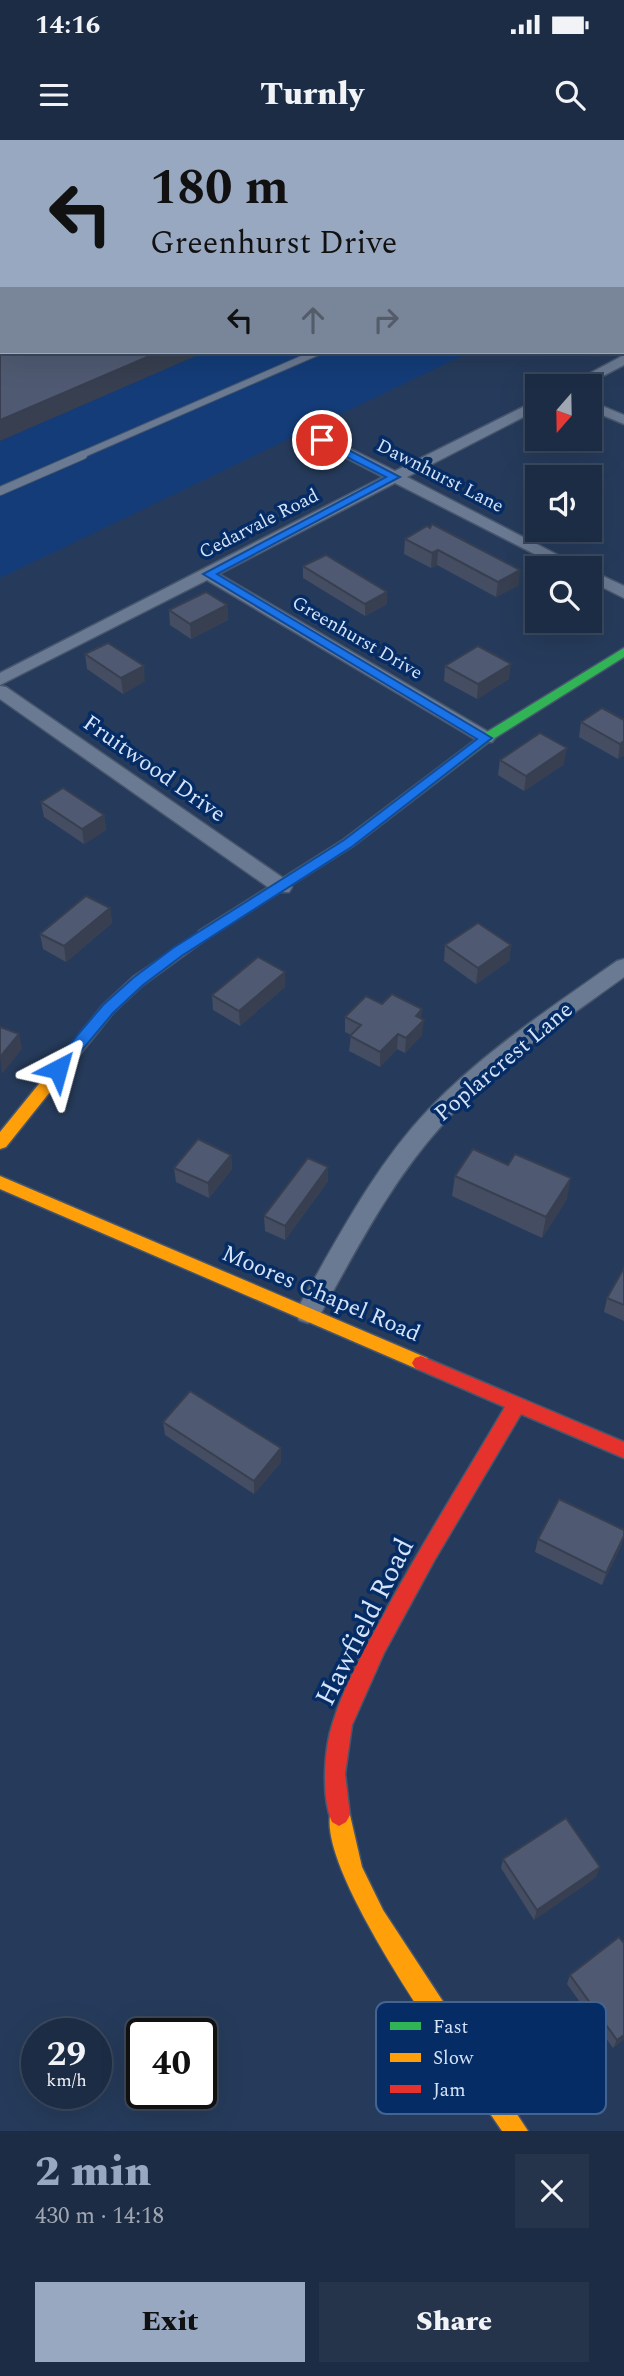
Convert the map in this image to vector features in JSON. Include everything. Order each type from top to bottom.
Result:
[{"type":"street","points":[[596,374],[624,359]]},
{"type":"street","name":"Cedarvale Road","points":[[0,680],[525,410]]},
{"type":"street","points":[[602,410],[624,420]]},
{"type":"street","name":"Dawnhurst Lane","points":[[322,440],[551,556]]},
{"type":"street","name":"Greenhurst Drive","points":[[208,574],[486,738]]},
{"type":"street","points":[[602,581],[624,593]]},
{"type":"street","points":[[0,1143],[72,1051],[108,1009],[138,981],[178,951],[348,843],[486,738],[624,652]]},
{"type":"street","name":"Fruitwood Drive","points":[[0,691],[282,887]]},
{"type":"street","name":"Poplarcrest Lane","points":[[308,1313],[380,1190],[437,1116],[490,1067],[624,966]]},
{"type":"street","name":"Moores Chapel Road","points":[[0,1182],[624,1450]]},
{"type":"street","name":"Hawfield Road","points":[[429,2002],[361,1891],[342,1842],[335,1773],[342,1724],[377,1646],[427,1555],[517,1404]]},
{"type":"street","name":"Hawfield Road","points":[[505,2114],[516,2131]]},
{"type":"lane","points":[[0,181],[0,213]]},
{"type":"lane","points":[[0,491],[313,354]]},
{"type":"shaded area","points":[[0,354],[466,354],[0,578]]},
{"type":"building","points":[[0,354],[154,354],[0,420]]},
{"type":"building","points":[[432,524],[520,570],[498,582],[438,550],[432,553],[405,539],[427,526],[430,528]]},
{"type":"building","points":[[326,555],[387,592],[365,604],[303,566]]},
{"type":"building","points":[[206,592],[227,605],[190,624],[169,610]]},
{"type":"building","points":[[108,643],[144,666],[121,678],[85,654]]},
{"type":"building","points":[[478,646],[511,664],[478,684],[445,666]]},
{"type":"building","points":[[602,708],[624,720],[624,741],[620,744],[581,722]]},
{"type":"building","points":[[540,733],[567,748],[526,776],[500,760]]},
{"type":"building","points":[[63,788],[104,815],[82,829],[41,802]]},
{"type":"building","points":[[86,896],[110,908],[64,946],[40,934]]},
{"type":"building","points":[[478,923],[511,945],[478,968],[445,945]]},
{"type":"building","points":[[258,957],[285,972],[239,1011],[212,995]]},
{"type":"building","points":[[392,994],[422,1009],[416,1016],[424,1020],[406,1038],[398,1034],[380,1052],[350,1036],[361,1025],[345,1017],[366,996],[382,1004]]},
{"type":"building","points":[[0,1027],[19,1034],[0,1057]]},
{"type":"building","points":[[198,1139],[231,1155],[208,1183],[174,1168]]},
{"type":"building","points":[[473,1149],[508,1165],[515,1154],[571,1178],[546,1217],[455,1176]]},
{"type":"building","points":[[308,1158],[328,1167],[285,1226],[264,1216]]},
{"type":"building","points":[[624,1268],[624,1305],[607,1298]]},
{"type":"building","points":[[190,1391],[281,1448],[254,1481],[163,1422]]},
{"type":"building","points":[[559,1499],[624,1530],[624,1536],[606,1573],[538,1539]]},
{"type":"building","points":[[566,1818],[600,1867],[537,1910],[503,1859]]},
{"type":"building","points":[[619,1937],[624,1943],[624,2035],[617,2040],[606,2025],[606,2002],[590,2002],[570,1975]]},
{"type":"traffic: fast","points":[[204,934],[348,843],[486,738],[624,652]]},
{"type":"traffic: slow","points":[[0,1143],[108,1009],[138,981],[204,934]]},
{"type":"traffic: slow","points":[[0,1182],[421,1363]]},
{"type":"traffic: slow","points":[[339,1815],[344,1842],[362,1893],[389,1942],[428,2002]]},
{"type":"traffic: slow","points":[[504,2114],[516,2131]]},
{"type":"traffic: jam","points":[[421,1363],[624,1450]]},
{"type":"traffic: jam","points":[[339,1815],[335,1774],[342,1724],[377,1646],[427,1555],[517,1404]]},
{"type":"route","points":[[58,1069],[108,1009],[138,981],[178,951],[348,843],[486,738],[208,574],[394,477],[322,440]]}]
